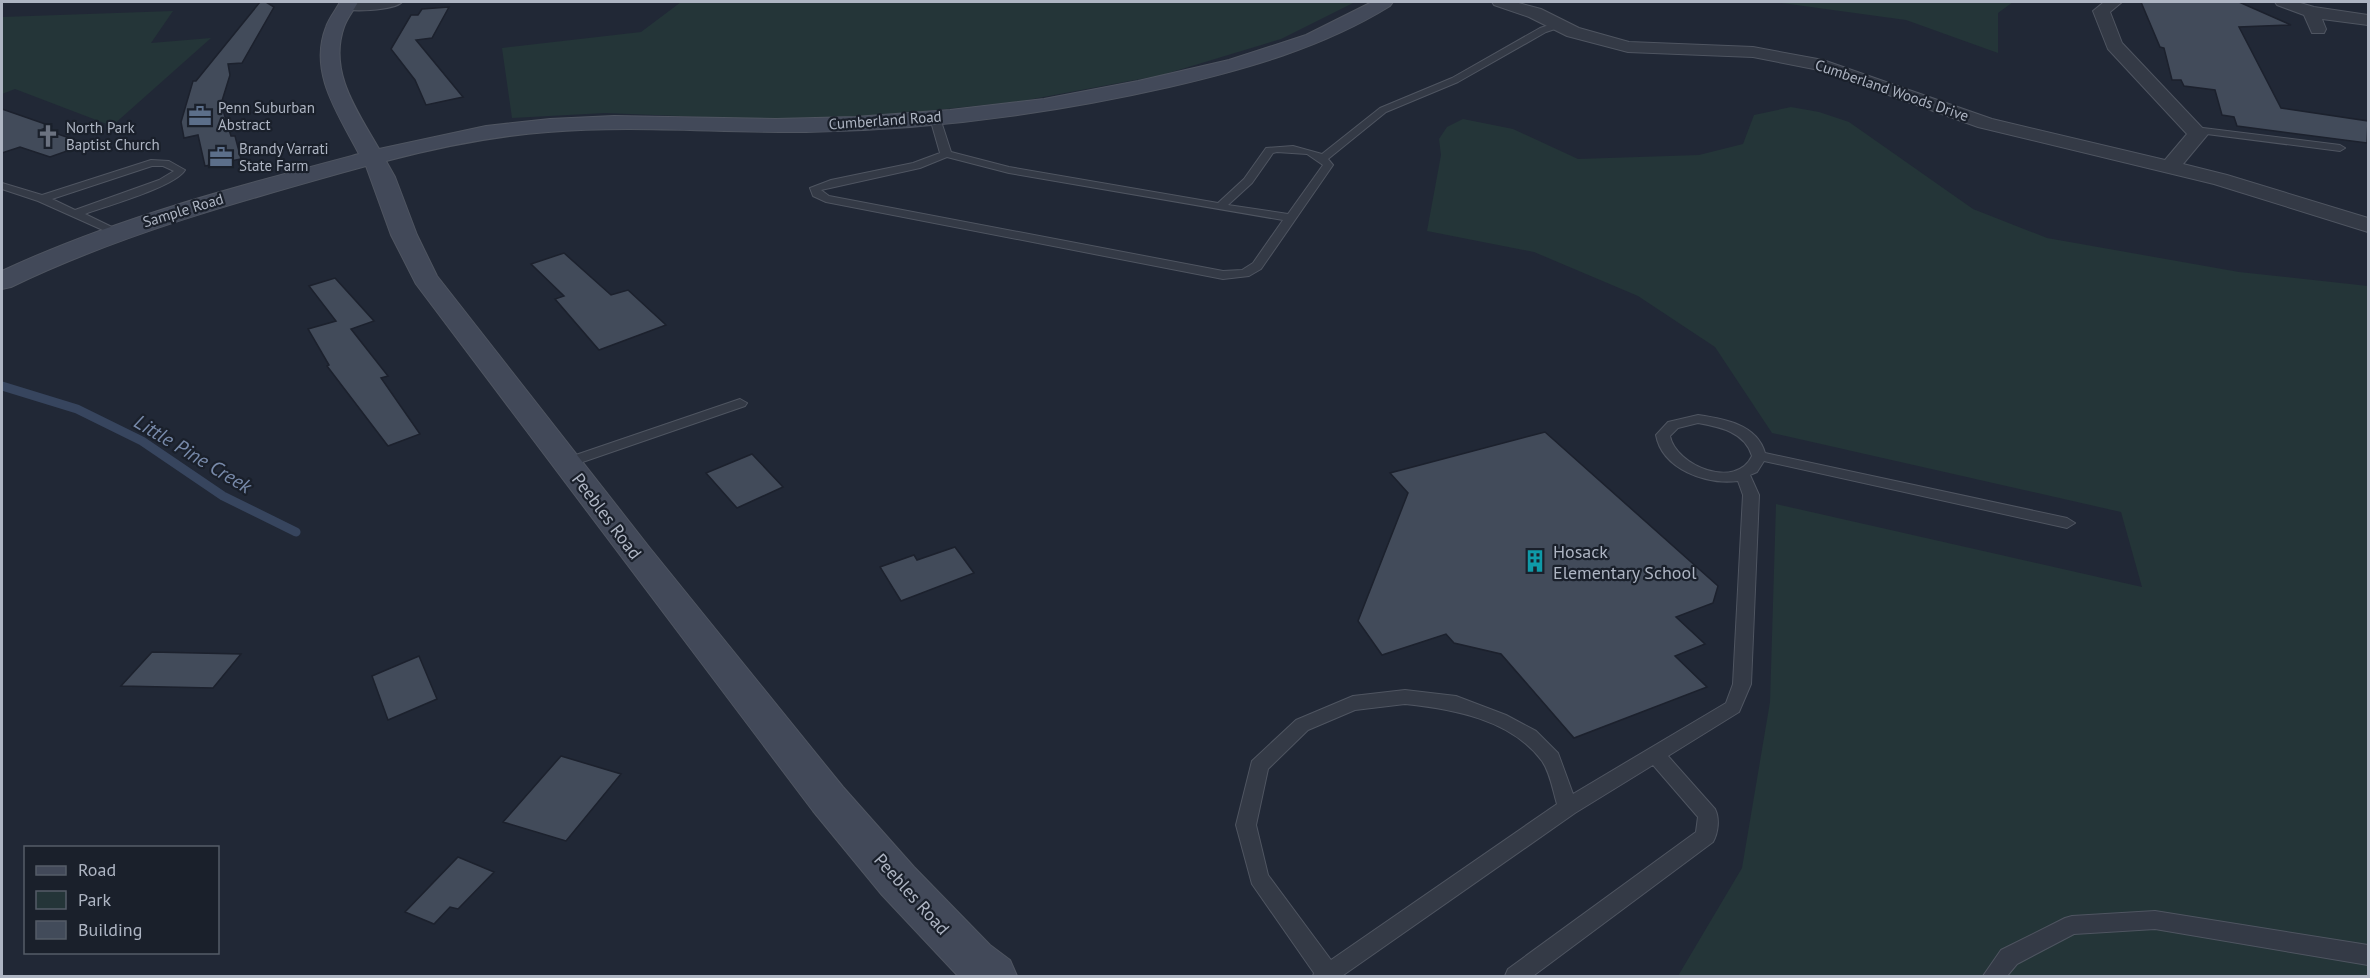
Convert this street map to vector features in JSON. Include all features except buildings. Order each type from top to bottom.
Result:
[{"type":"street","points":[[348,4],[394,2]]},
{"type":"street","name":"Cumberland Road","points":[[372,157],[463,137],[549,125],[812,125],[935,118],[1058,102],[1206,72],[1299,44],[1360,16],[1384,2]]},
{"type":"street","points":[[2114,2],[2101,11],[2114,45],[2198,134],[2171,166]]},
{"type":"street","points":[[2283,2],[2311,12],[2368,20]]},
{"type":"street","name":"Cumberland Woods Drive","points":[[1497,3],[1535,13],[1591,38],[1628,47],[1732,51],[1796,58],[1849,73],[1932,106],[1985,123],[2075,146],[2171,166],[2280,196],[2368,225]]},
{"type":"street","name":"Peebles Road","points":[[348,4],[335,27],[330,69],[338,94],[383,177],[404,235],[425,278],[828,799],[898,881],[973,960],[993,976]]},
{"type":"street","points":[[2311,12],[2320,34]]},
{"type":"street","name":"Sample Road","points":[[2,281],[114,232],[196,206],[372,157]]},
{"type":"lane","points":[[1220,207],[1248,181],[1270,150],[1289,149],[1324,157],[1383,111],[1455,80],[1543,30],[1558,25]]},
{"type":"lane","points":[[935,118],[946,154]]},
{"type":"lane","points":[[2195,130],[2340,148]]},
{"type":"lane","points":[[1290,218],[1009,170],[946,154],[916,166],[815,188],[817,194],[826,199],[1223,275],[1245,273],[1257,266],[1328,165],[1324,157]]},
{"type":"lane","points":[[42,199],[151,163],[165,162],[180,170],[177,175],[163,182],[75,214]]},
{"type":"lane","points":[[2,186],[42,199],[114,232]]},
{"type":"lane","points":[[566,463],[740,403]]},
{"type":"lane","points":[[1684,420],[1713,421],[1743,433],[1753,442],[1760,456],[1753,468],[1742,473],[1712,475],[1682,464],[1664,447],[1662,438],[1665,430],[1672,424],[1684,420]]},
{"type":"lane","points":[[1760,456],[2067,524]]},
{"type":"lane","points":[[1568,807],[1551,758],[1529,736],[1500,720],[1456,704],[1405,697],[1353,703],[1302,724],[1259,766],[1246,825],[1259,878],[1327,976],[1568,807],[1733,707],[1742,684],[1751,495],[1742,473]]},
{"type":"lane","points":[[1516,976],[1706,836],[1708,815],[1655,754]]},
{"type":"lane","points":[[1994,976],[2009,957],[2072,926],[2155,920],[2368,955]]},
{"type":"green space","points":[[681,2],[1355,2],[1281,39],[1162,75],[1022,101],[878,116],[753,119],[605,113],[512,118],[502,48],[641,32]]},
{"type":"green space","points":[[1775,2],[2013,2],[1998,13],[1998,53],[1906,20]]},
{"type":"green space","points":[[173,11],[151,43],[211,38],[112,126],[15,89],[2,94],[2,17]]},
{"type":"green space","points":[[1791,107],[1819,112],[1849,122],[1973,209],[2047,238],[2239,272],[2368,286],[2368,976],[1678,976],[1742,868],[1770,702],[1776,504],[2142,587],[2121,512],[1772,433],[1715,347],[1638,296],[1534,252],[1427,231],[1441,155],[1439,139],[1447,127],[1463,119],[1513,129],[1578,159],[1699,155],[1743,144],[1754,115]]},
{"type":"waterway","name":"Little Pine Creek","points":[[2,386],[77,409],[142,441],[223,496],[296,532]]},
{"type":"place","name":"Penn Suburban Abstract","points":[[200,116]]},
{"type":"place","name":"North Park Baptist Church","points":[[48,136]]},
{"type":"place","name":"Brandy Varrati State Farm","points":[[221,157]]},
{"type":"place","name":"Hosack Elementary School","points":[[1535,561]]}]
